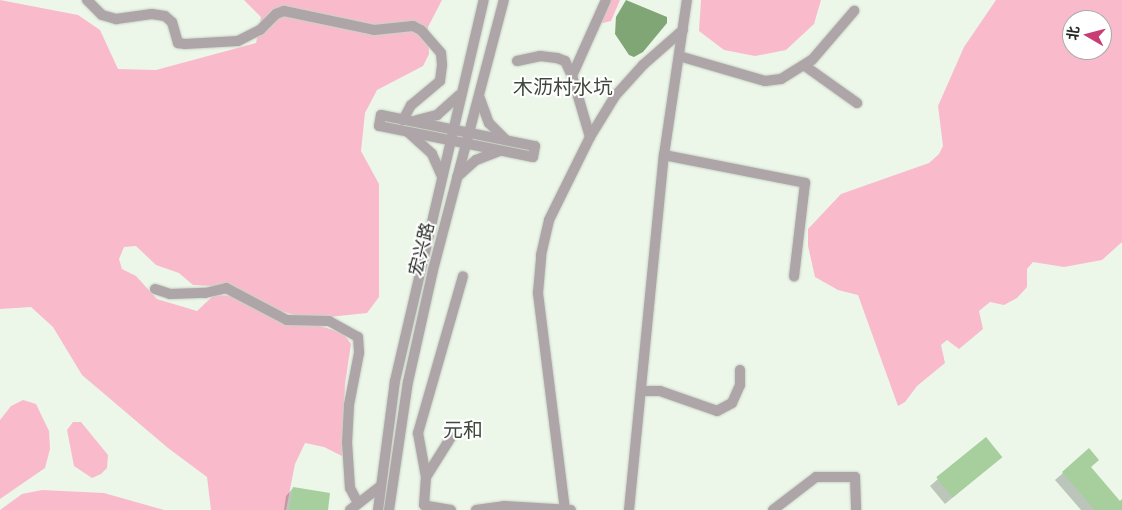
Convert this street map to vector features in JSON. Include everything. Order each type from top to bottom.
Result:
[{"type":"street","points":[[88,0],[102,15],[116,18],[152,14],[165,16],[172,22],[178,43],[186,44],[238,41],[260,30],[276,14],[284,11],[374,30],[413,26],[421,30],[441,54],[442,65],[440,81],[411,105],[406,120]]},
{"type":"street","name":"宏兴路","points":[[378,510],[395,381],[452,129],[484,0]]},
{"type":"street","name":"宏兴路","points":[[389,510],[408,382],[456,178],[504,0]]},
{"type":"street","points":[[572,76],[606,0]]},
{"type":"street","points":[[628,510],[664,155],[687,0]]},
{"type":"street","points":[[679,56],[766,81],[781,79],[805,66],[854,11]]},
{"type":"street","points":[[476,510],[504,506],[567,509],[538,293],[541,255],[549,220],[590,137],[615,96],[643,65],[683,30]]},
{"type":"street","points":[[517,61],[540,56],[565,61],[572,76],[590,137]]},
{"type":"street","points":[[805,66],[856,104]]},
{"type":"street","points":[[406,120],[437,114],[452,104],[462,90]]},
{"type":"street","points":[[478,95],[489,122],[505,145]]},
{"type":"street","points":[[467,138],[452,129],[381,116],[379,126],[450,140],[467,138],[505,145]]},
{"type":"street","points":[[404,131],[427,147],[442,176]]},
{"type":"street","points":[[456,178],[476,160],[505,145]]},
{"type":"street","points":[[664,155],[805,183],[794,276]]},
{"type":"street","points":[[451,510],[424,508],[426,477],[417,442],[420,418],[463,276]]},
{"type":"street","points":[[155,289],[170,294],[206,293],[226,288],[287,320],[329,321],[358,337],[359,353],[349,405],[348,442],[350,488],[354,506],[381,486]]},
{"type":"street","points":[[641,391],[660,391],[717,411],[732,403],[740,385],[740,370]]},
{"type":"street","points":[[426,477],[453,434]]},
{"type":"street","points":[[773,510],[816,477],[855,477],[856,510]]},
{"type":"street","points":[[391,496],[397,510]]},
{"type":"shaded area","points":[[0,0],[78,15],[100,30],[118,69],[156,70],[256,43],[261,17],[244,0],[442,0],[428,27],[429,54],[423,66],[377,90],[365,113],[361,151],[379,184],[379,297],[367,313],[329,317],[295,315],[212,286],[193,285],[179,273],[156,265],[136,246],[124,247],[119,259],[122,269],[136,276],[157,299],[197,311],[214,295],[236,296],[293,325],[320,326],[343,333],[351,344],[345,384],[342,456],[324,447],[305,443],[295,464],[286,510],[211,510],[207,477],[168,448],[82,375],[53,327],[31,307],[0,309]]},
{"type":"shaded area","points":[[603,0],[620,0],[611,21],[603,23],[594,18]]},
{"type":"shaded area","points":[[626,0],[667,17],[667,23],[643,52],[634,57],[629,55],[615,34],[616,17]]},
{"type":"shaded area","points":[[701,0],[821,0],[814,24],[786,50],[755,56],[724,50],[699,31]]},
{"type":"shaded area","points":[[996,0],[1122,0],[1122,242],[1102,260],[1064,267],[1033,262],[1027,269],[1027,287],[1017,298],[1004,305],[990,302],[979,311],[983,329],[959,349],[947,340],[941,345],[945,363],[917,386],[905,402],[898,406],[858,295],[838,290],[815,277],[808,246],[808,229],[841,194],[929,163],[939,154],[943,146],[938,106],[964,47]]},
{"type":"shaded area","points":[[23,400],[36,404],[49,431],[50,449],[45,468],[0,499],[0,420],[11,406]]},
{"type":"shaded area","points":[[73,422],[81,422],[108,455],[107,468],[101,474],[92,478],[74,466],[67,430]]},
{"type":"shaded area","points":[[42,490],[104,493],[164,510],[0,510],[22,494]]},
{"type":"building","points":[[986,437],[1002,457],[953,497],[936,477]]},
{"type":"building","points":[[1089,448],[1099,460],[1091,467],[1120,501],[1122,499],[1122,510],[1095,510],[1062,472]]},
{"type":"building","points":[[293,487],[330,493],[328,510],[289,510]]},
{"type":"district","name":"木沥村水坑","points":[[563,87]]},
{"type":"district","name":"元和","points":[[463,430]]}]
